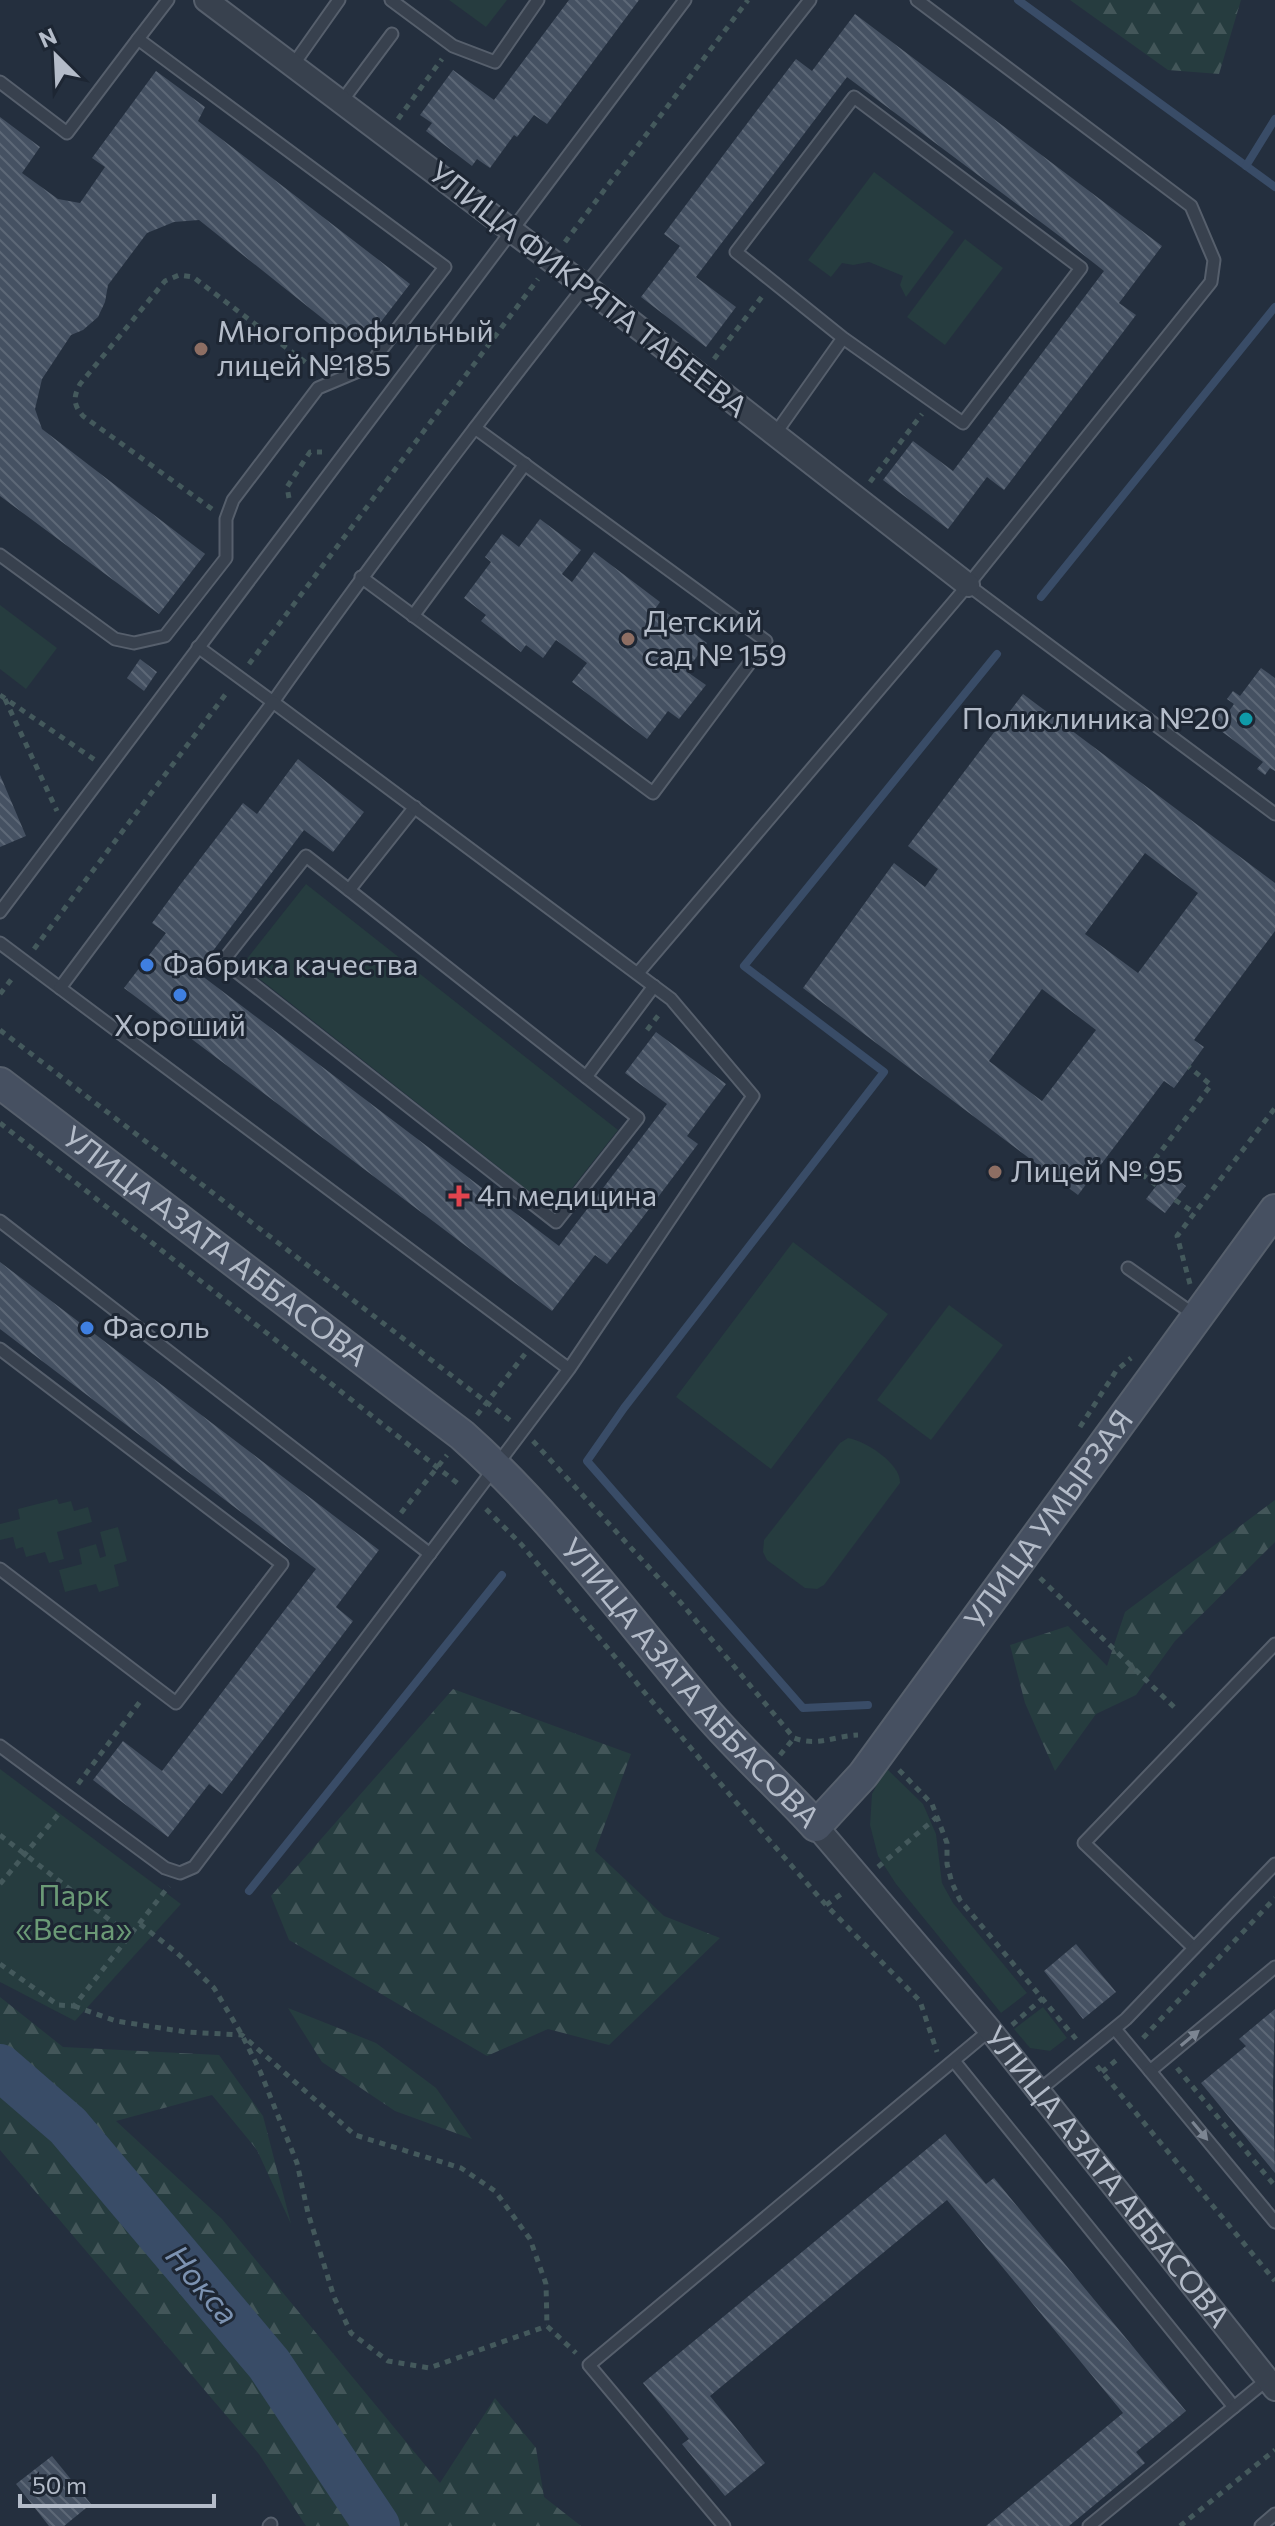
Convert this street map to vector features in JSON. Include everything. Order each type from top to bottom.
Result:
[{"type":"street","name":"УЛИЦА ФИКРЯТА ТАБЕЕВА","points":[[211,1],[585,286],[968,585]]},
{"type":"street","name":"УЛИЦА АЗАТА АББАСОВА","points":[[0,1083],[462,1435],[496,1465],[600,1583],[701,1707],[863,1879],[990,2030],[1272,2381]]},
{"type":"street","name":"УЛИЦА УМЫРЗАЯ","points":[[816,1826],[863,1775],[1188,1311],[1275,1210]]},
{"type":"lane","points":[[0,82],[67,133],[168,0]]},
{"type":"lane","points":[[293,65],[339,0]]},
{"type":"lane","points":[[391,0],[453,46],[495,62],[538,0]]},
{"type":"lane","points":[[0,912],[685,0]]},
{"type":"lane","points":[[60,988],[273,702],[361,577],[810,0]]},
{"type":"lane","points":[[638,973],[968,585],[1211,282],[1214,260],[1191,206],[917,0]]},
{"type":"lane","points":[[342,101],[392,34]]},
{"type":"lane","points":[[0,555],[107,635],[134,643],[165,636],[226,558],[226,519],[233,500],[318,388],[368,367],[445,267],[138,39]]},
{"type":"lane","points":[[854,97],[1081,268],[963,423],[843,338],[774,281],[736,252],[854,97]]},
{"type":"lane","points":[[775,434],[843,338]]},
{"type":"lane","points":[[361,577],[653,793],[766,641],[475,428]]},
{"type":"lane","points":[[413,616],[525,464]]},
{"type":"lane","points":[[968,585],[1275,814]]},
{"type":"lane","points":[[0,1746],[165,1868],[180,1873],[194,1867],[569,1369],[753,1096],[671,999],[198,647]]},
{"type":"lane","points":[[349,890],[415,807]]},
{"type":"lane","points":[[306,856],[586,1077],[638,1118],[556,1222],[223,961],[306,856]]},
{"type":"lane","points":[[0,943],[569,1369]]},
{"type":"lane","points":[[586,1077],[654,986]]},
{"type":"lane","points":[[0,1221],[430,1554]]},
{"type":"lane","points":[[1128,1268],[1188,1311]]},
{"type":"lane","points":[[0,1349],[282,1564],[176,1703],[0,1569]]},
{"type":"lane","points":[[1194,1948],[1084,1843],[1275,1644]]},
{"type":"lane","points":[[1037,2092],[1115,2029],[1275,1864]]},
{"type":"lane","points":[[1150,2071],[1275,1967]]},
{"type":"lane","points":[[1115,2029],[1275,2222]]},
{"type":"lane","points":[[724,2526],[589,2365],[990,2030]]},
{"type":"lane","points":[[951,2064],[1234,2407]]},
{"type":"lane","points":[[1089,2526],[1234,2407],[1272,2381]]},
{"type":"lane","points":[[1261,2526],[1275,2514]]},
{"type":"path","points":[[0,994],[748,0]]},
{"type":"path","points":[[387,135],[437,65]]},
{"type":"path","points":[[226,519],[83,416],[76,407],[74,396],[80,384],[160,286],[179,275],[193,277],[331,381]]},
{"type":"path","points":[[701,377],[774,281]]},
{"type":"path","points":[[857,500],[933,401]]},
{"type":"path","points":[[291,465],[298,470]]},
{"type":"path","points":[[3,697],[96,761]]},
{"type":"path","points":[[3,697],[57,811]]},
{"type":"path","points":[[0,1030],[522,1430],[677,1598],[794,1738],[808,1743],[858,1735],[868,1744]]},
{"type":"path","points":[[1156,1185],[1143,1175],[1211,1085],[1189,1067]]},
{"type":"path","points":[[1188,1311],[1192,1289],[1177,1236],[1275,1108]]},
{"type":"path","points":[[0,1123],[473,1495],[521,1544],[826,1905],[920,2001],[937,2054],[951,2064]]},
{"type":"path","points":[[1175,1200],[1195,1213]]},
{"type":"path","points":[[1076,1435],[1116,1371],[1137,1353]]},
{"type":"path","points":[[1036,1575],[1175,1708]]},
{"type":"path","points":[[0,1884],[70,1798],[152,1685]]},
{"type":"path","points":[[858,1735],[867,1723]]},
{"type":"path","points":[[889,1761],[932,1804],[947,1843],[947,1864],[960,1900],[1275,2281]]},
{"type":"path","points":[[826,1905],[863,1879],[937,1817]]},
{"type":"path","points":[[0,1835],[129,1935]]},
{"type":"path","points":[[74,2006],[180,1873]]},
{"type":"path","points":[[1102,2072],[1149,2033],[1153,2024],[1275,1898]]},
{"type":"path","points":[[140,1924],[214,1988],[242,2035],[297,2163],[308,2213],[334,2297],[351,2333],[388,2361],[429,2368],[547,2326]]},
{"type":"path","points":[[0,1964],[58,2005],[74,2006],[116,2021],[186,2032],[242,2035],[355,2135],[461,2168],[495,2191],[530,2239],[546,2284],[547,2326],[589,2365]]},
{"type":"path","points":[[1167,2056],[1275,2186]]},
{"type":"path","points":[[1180,2526],[1275,2450]]},
{"type":"green space","points":[[449,0],[507,0],[486,27]]},
{"type":"green space","points":[[1070,0],[1241,0],[1219,74],[1168,70]]},
{"type":"green space","points":[[874,172],[954,232],[906,297],[900,285],[903,276],[869,262],[853,265],[842,263],[831,277],[808,260]]},
{"type":"green space","points":[[965,239],[1003,268],[945,345],[907,317]]},
{"type":"green space","points":[[0,605],[57,648],[26,689],[0,669]]},
{"type":"green space","points":[[306,884],[618,1130],[554,1211],[242,965]]},
{"type":"green space","points":[[793,1242],[888,1314],[771,1469],[676,1397]]},
{"type":"green space","points":[[949,1305],[1003,1345],[931,1440],[877,1400]]},
{"type":"green space","points":[[848,1438],[881,1454],[895,1468],[900,1483],[824,1585],[817,1589],[805,1588],[767,1560],[763,1552],[764,1540],[840,1443]]},
{"type":"green space","points":[[57,1499],[59,1504],[71,1501],[74,1511],[88,1507],[92,1522],[57,1532],[64,1559],[49,1563],[45,1552],[26,1557],[23,1547],[16,1549],[13,1537],[0,1540],[0,1524],[20,1519],[18,1509]]},
{"type":"green space","points":[[1275,1500],[1275,1542],[1175,1641],[1136,1695],[1096,1714],[1055,1771],[1025,1703],[1010,1645],[1068,1626],[1107,1666],[1125,1612]]},
{"type":"green space","points":[[118,1527],[127,1561],[114,1565],[119,1586],[99,1592],[96,1584],[65,1592],[59,1570],[82,1564],[79,1549],[96,1544],[100,1558],[106,1556],[100,1532]]},
{"type":"green space","points":[[453,1689],[631,1754],[595,1851],[664,1916],[720,1938],[609,2045],[548,2029],[487,2056],[289,1940],[271,1896]]},
{"type":"green space","points":[[886,1768],[923,1804],[936,1834],[942,1883],[953,1903],[1027,1993],[1001,2013],[896,1884],[878,1856],[870,1825],[872,1794]]},
{"type":"green space","name":"Парк «Весна»","points":[[0,1769],[181,1904],[75,2021],[0,1982]]},
{"type":"green space","points":[[0,1997],[63,2047],[219,2055],[263,2116],[291,2224],[257,2150],[212,2095],[116,2121],[222,2219],[440,2483],[495,2398],[536,2448],[544,2497],[581,2526],[306,2526],[259,2454],[0,2150]]},
{"type":"green space","points":[[1043,2007],[1067,2038],[1050,2051],[1030,2048],[1014,2029]]},
{"type":"green space","points":[[288,2008],[376,2043],[436,2088],[472,2139],[395,2111],[322,2062]]},
{"type":"building","points":[[569,0],[639,0],[547,124],[534,115],[517,137],[514,135],[490,168],[477,159],[472,166],[426,131],[432,123],[420,115],[453,70],[494,100]]},
{"type":"building","points":[[855,14],[1162,246],[1119,303],[1136,315],[1004,490],[987,477],[948,529],[883,480],[913,441],[953,471],[1104,271],[1062,238],[847,77],[696,277],[736,307],[706,347],[641,297],[680,246],[664,234],[767,97],[796,59],[812,71]]},
{"type":"building","points":[[156,71],[205,107],[198,121],[410,284],[370,336],[347,338],[199,220],[174,222],[147,233],[108,285],[98,317],[83,330],[71,335],[42,379],[35,409],[42,429],[205,554],[159,614],[0,496],[0,117],[40,147],[22,173],[58,199],[80,203],[105,167],[92,158]]},
{"type":"building","points":[[540,519],[581,550],[562,574],[572,582],[594,552],[660,602],[653,612],[663,619],[667,613],[707,643],[686,671],[706,685],[679,719],[668,711],[647,739],[572,682],[587,663],[556,640],[543,658],[526,645],[521,652],[481,621],[486,615],[464,598],[491,562],[485,557],[502,534],[519,547]]},
{"type":"building","points":[[140,659],[157,672],[144,691],[127,678]]},
{"type":"building","name":"Поликлиника №20","points":[[1261,668],[1275,678],[1275,771],[1270,768],[1265,775],[1257,769],[1263,762],[1217,728],[1221,722],[1214,717],[1220,709],[1227,714],[1234,704],[1227,699],[1233,691],[1240,696]]},
{"type":"building","points":[[1023,694],[1275,883],[1275,931],[1194,1040],[1204,1047],[1174,1088],[1164,1081],[1078,1195],[803,988],[894,863],[925,887],[938,869],[908,846]],"holes":[[[1145,853],[1198,893],[1138,973],[1085,934]],[[1042,989],[1096,1030],[1042,1101],[989,1061]]]},
{"type":"building","points":[[298,759],[364,812],[333,852],[304,830],[197,972],[559,1246],[667,1104],[625,1073],[656,1032],[726,1084],[687,1136],[698,1144],[634,1229],[607,1264],[595,1255],[552,1311],[124,988],[166,933],[152,923],[180,885],[243,803],[257,814]]},
{"type":"building","points":[[0,775],[26,836],[0,847]]},
{"type":"building","points":[[1167,1172],[1186,1186],[1165,1213],[1146,1199]]},
{"type":"building","points":[[0,1262],[379,1550],[336,1607],[353,1621],[222,1794],[209,1784],[168,1837],[93,1780],[123,1741],[162,1771],[316,1569],[0,1329]]},
{"type":"building","points":[[1076,1944],[1116,1992],[1083,2019],[1044,1971]]},
{"type":"building","points":[[1275,2009],[1275,2173],[1201,2083],[1246,2046],[1239,2039]]},
{"type":"building","points":[[945,2134],[986,2184],[994,2178],[1186,2411],[1136,2452],[1145,2463],[1069,2526],[986,2526],[1123,2413],[947,2200],[710,2396],[765,2463],[725,2496],[682,2444],[689,2439],[643,2383]]},
{"type":"building","points":[[52,2456],[91,2504],[64,2526],[49,2526],[16,2484]]},
{"type":"waterway","points":[[1018,0],[1275,187]]},
{"type":"waterway","points":[[1246,166],[1275,119]]},
{"type":"waterway","points":[[1041,597],[1275,307]]},
{"type":"waterway","points":[[868,1705],[803,1708],[587,1461],[624,1408],[884,1072],[744,966],[997,654]]},
{"type":"waterway","points":[[249,1891],[502,1575]]},
{"type":"waterway","name":"Нокса","points":[[0,2067],[68,2126],[269,2364],[377,2526]]},
{"type":"place","name":"Многопрофильный лицей №185","points":[[201,349]]},
{"type":"place","name":"Детский сад № 159","points":[[628,639]]},
{"type":"place","name":"Поликлиника №20","points":[[1246,719]]},
{"type":"place","name":"Фабрика качества","points":[[147,965]]},
{"type":"place","name":"Хороший","points":[[180,995]]},
{"type":"place","name":"Лицей № 95","points":[[995,1172]]},
{"type":"place","name":"4п медицина","points":[[459,1196]]},
{"type":"place","name":"Фасоль","points":[[87,1328]]}]
